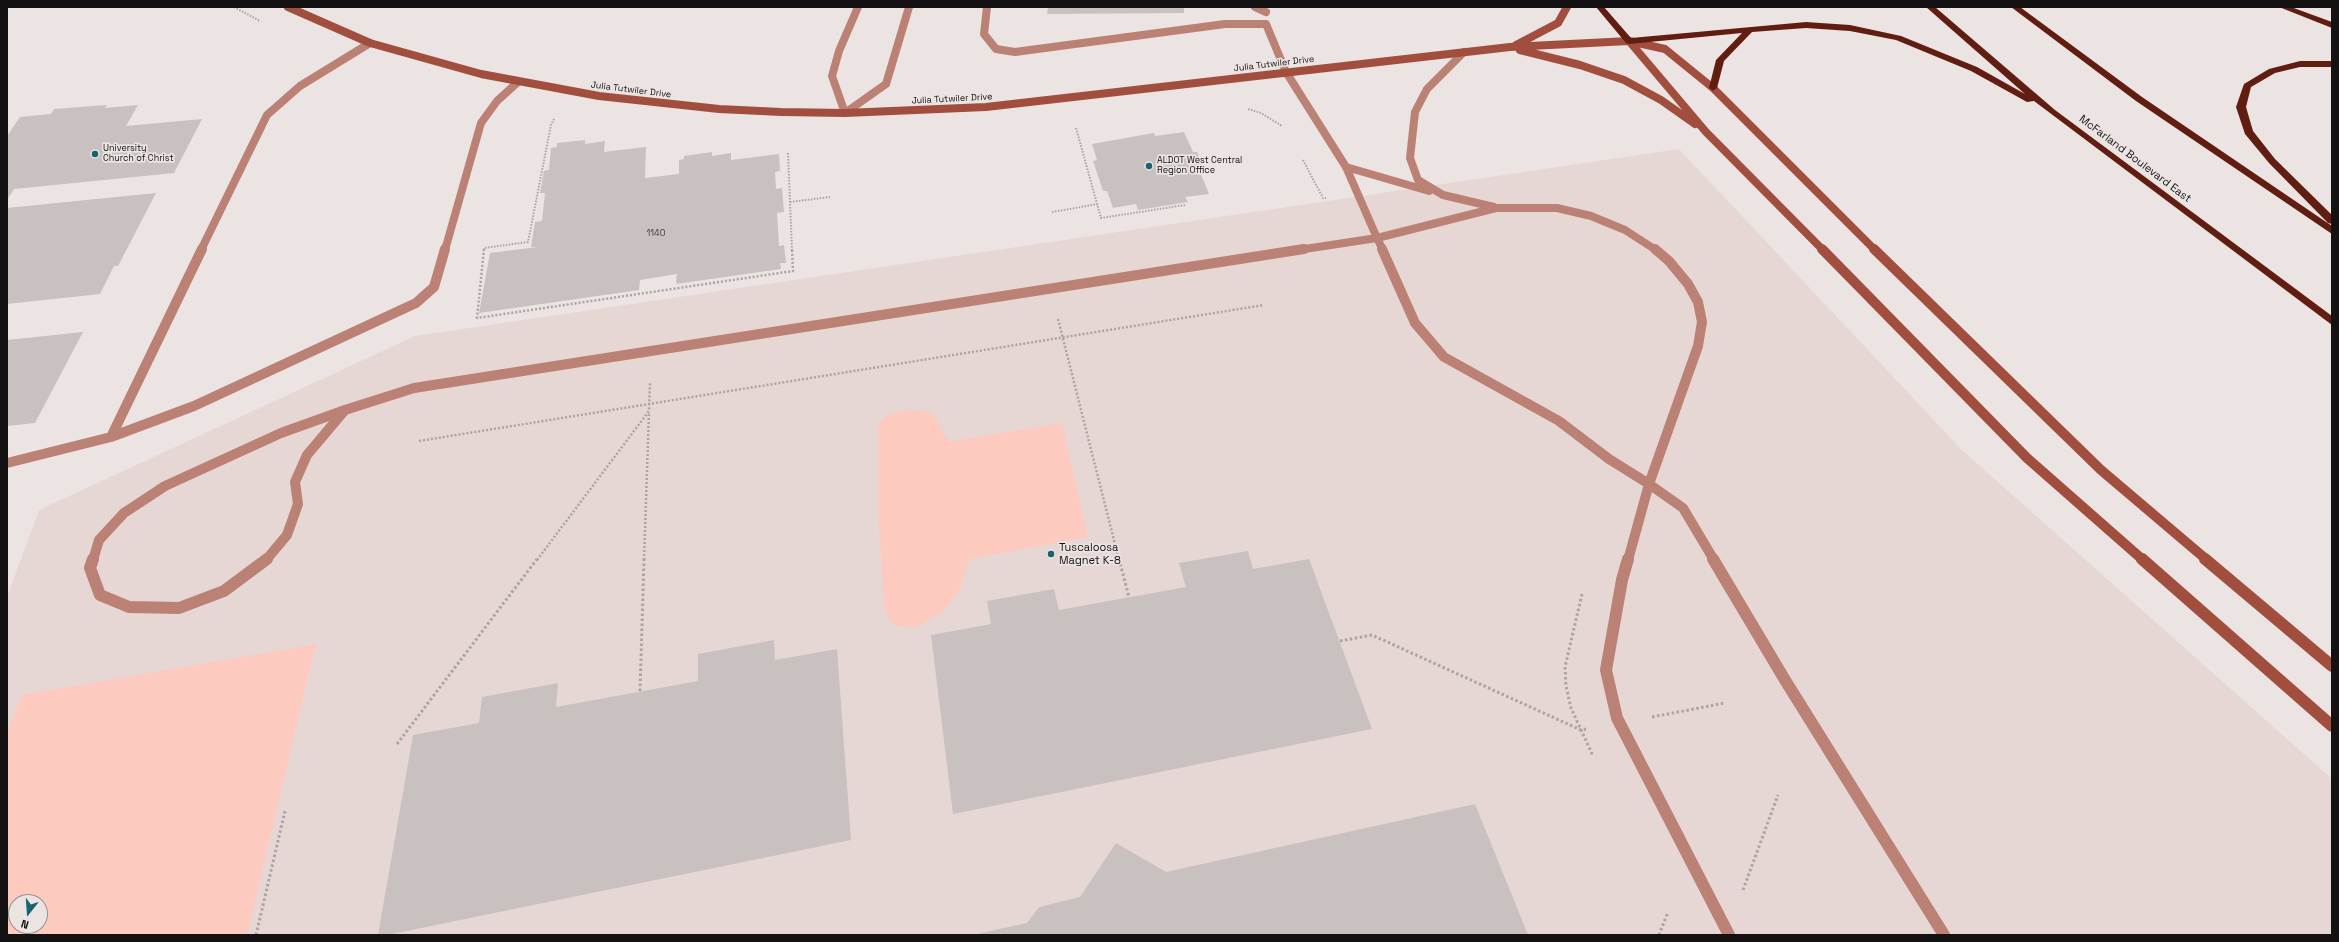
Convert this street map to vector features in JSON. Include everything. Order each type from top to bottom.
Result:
[{"type":"highway","points":[[1600,7],[1629,41],[1806,25],[1850,28],[1898,38],[1974,69],[2052,112]]},
{"type":"highway","name":"McFarland Boulevard East","points":[[1930,7],[2052,112],[2332,321]]},
{"type":"highway","points":[[2016,7],[2139,99],[2332,230]]},
{"type":"highway","points":[[2283,7],[2332,24]]},
{"type":"highway","points":[[1713,88],[1720,60],[1750,30]]},
{"type":"highway","points":[[2332,64],[2300,64],[2272,71],[2247,86],[2241,107],[2248,132],[2272,161],[2332,221]]},
{"type":"street","name":"Julia Tutwiler Drive","points":[[288,7],[370,42],[423,60],[518,82],[599,96],[658,104],[781,112],[845,113],[986,107],[1510,47],[1629,41],[1665,49],[1713,88],[1834,211],[2101,470],[2332,666]]},
{"type":"street","points":[[858,7],[839,51],[832,76],[845,113],[886,84],[896,55],[909,7]]},
{"type":"street","points":[[987,7],[984,34],[996,49],[1015,52],[1225,24],[1266,24]]},
{"type":"street","points":[[1255,7],[1266,12]]},
{"type":"street","points":[[1266,12],[1272,7]]},
{"type":"street","points":[[1510,47],[1558,23],[1567,7]]},
{"type":"street","points":[[1266,12],[1266,24],[1286,72],[1346,167],[1415,323],[1444,356],[1559,421],[1609,459],[1649,484],[1683,508],[1785,680],[1944,935]]},
{"type":"street","points":[[1629,41],[1706,132],[2027,458],[2332,726]]},
{"type":"street","points":[[111,436],[267,115],[300,86],[370,42]]},
{"type":"street","points":[[1510,47],[1580,65],[1624,80],[1661,100],[1706,132]]},
{"type":"street","points":[[1443,195],[1418,180],[1410,158],[1415,112],[1429,85],[1464,52]]},
{"type":"street","points":[[7,463],[111,436],[194,406],[416,303],[434,288],[481,123],[497,101],[518,82]]},
{"type":"street","points":[[1346,167],[1443,195],[1496,208],[1557,208],[1591,216],[1625,230],[1649,244],[1669,261],[1688,284],[1698,302],[1702,322],[1698,346],[1649,484],[1622,580],[1606,670],[1617,718],[1729,935]]},
{"type":"street","points":[[345,410],[307,454],[295,482],[298,504],[287,535],[263,563],[224,591],[178,608],[129,607],[100,595],[90,568],[100,540],[124,513],[165,486],[281,433],[345,410],[414,388],[1377,238],[1496,208]]},
{"type":"path","points":[[558,113],[551,125],[528,242],[484,248],[477,318],[793,271],[788,154]]},
{"type":"path","points":[[1074,122],[1102,218],[1185,205]]},
{"type":"path","points":[[790,202],[830,197]]},
{"type":"path","points":[[1052,212],[1098,204]]},
{"type":"path","points":[[419,441],[1264,305]]},
{"type":"path","points":[[1057,316],[1129,597]]},
{"type":"path","points":[[640,691],[651,377]]},
{"type":"path","points":[[397,744],[649,411]]},
{"type":"path","points":[[1582,594],[1565,667],[1566,686],[1571,708],[1593,756]]},
{"type":"path","points":[[1340,641],[1372,635],[1581,730]]},
{"type":"path","points":[[1742,891],[1778,795]]},
{"type":"path","points":[[256,935],[286,811]]},
{"type":"path","points":[[1659,935],[1668,912]]},
{"type":"shaded area","name":"Tuscaloosa Magnet K-8","points":[[1679,149],[1963,451],[2332,779],[2332,935],[7,935],[7,597],[39,510],[415,336]]},
{"type":"shaded area","points":[[914,410],[927,411],[934,414],[945,437],[951,441],[1062,423],[1088,537],[970,559],[959,591],[943,612],[916,627],[906,627],[898,626],[890,621],[886,614],[884,601],[878,514],[878,424],[892,413]]},
{"type":"shaded area","points":[[316,644],[247,935],[7,935],[7,732],[22,695]]},
{"type":"building","points":[[1048,7],[1184,7],[1184,13],[1047,14]]},
{"type":"building","name":"University Church of Christ","points":[[107,105],[105,108],[138,105],[126,126],[202,119],[174,173],[14,189],[7,200],[7,136],[20,117],[51,114],[54,109]]},
{"type":"building","name":"ALDOT West Central Region Office","points":[[1184,132],[1193,152],[1197,152],[1205,171],[1200,172],[1209,194],[1185,197],[1188,202],[1138,210],[1136,204],[1113,208],[1107,191],[1103,191],[1093,161],[1097,160],[1092,144],[1154,133],[1155,136]]},
{"type":"building","points":[[585,140],[585,144],[605,141],[604,152],[646,147],[645,178],[679,174],[679,160],[684,159],[684,156],[712,152],[712,156],[731,153],[731,160],[779,154],[780,171],[775,172],[776,189],[782,188],[784,212],[777,213],[779,246],[784,245],[786,263],[780,263],[781,269],[676,284],[677,274],[640,280],[639,290],[479,313],[490,253],[538,247],[531,247],[535,222],[542,221],[545,193],[540,193],[544,171],[549,170],[551,148],[557,147],[557,143]]},
{"type":"building","name":"University Church of Christ","points":[[156,193],[118,266],[114,266],[100,294],[7,304],[7,208]]},
{"type":"building","points":[[83,332],[35,423],[7,426],[7,340]]},
{"type":"building","points":[[1248,551],[1253,569],[1309,559],[1372,729],[953,814],[931,635],[991,624],[987,601],[1054,589],[1059,610],[1186,587],[1179,563]]},
{"type":"building","points":[[774,640],[775,660],[837,649],[851,840],[387,935],[378,935],[413,735],[479,723],[482,697],[558,683],[556,707],[698,681],[698,654]]},
{"type":"building","points":[[1475,804],[1528,935],[972,935],[1027,923],[1039,907],[1080,897],[1116,843],[1166,872]]},
{"type":"place","name":"University Church of Christ","points":[[95,154]]},
{"type":"place","name":"ALDOT West Central Region Office","points":[[1149,166]]},
{"type":"place","name":"Tuscaloosa Magnet K-8","points":[[1051,554]]}]
